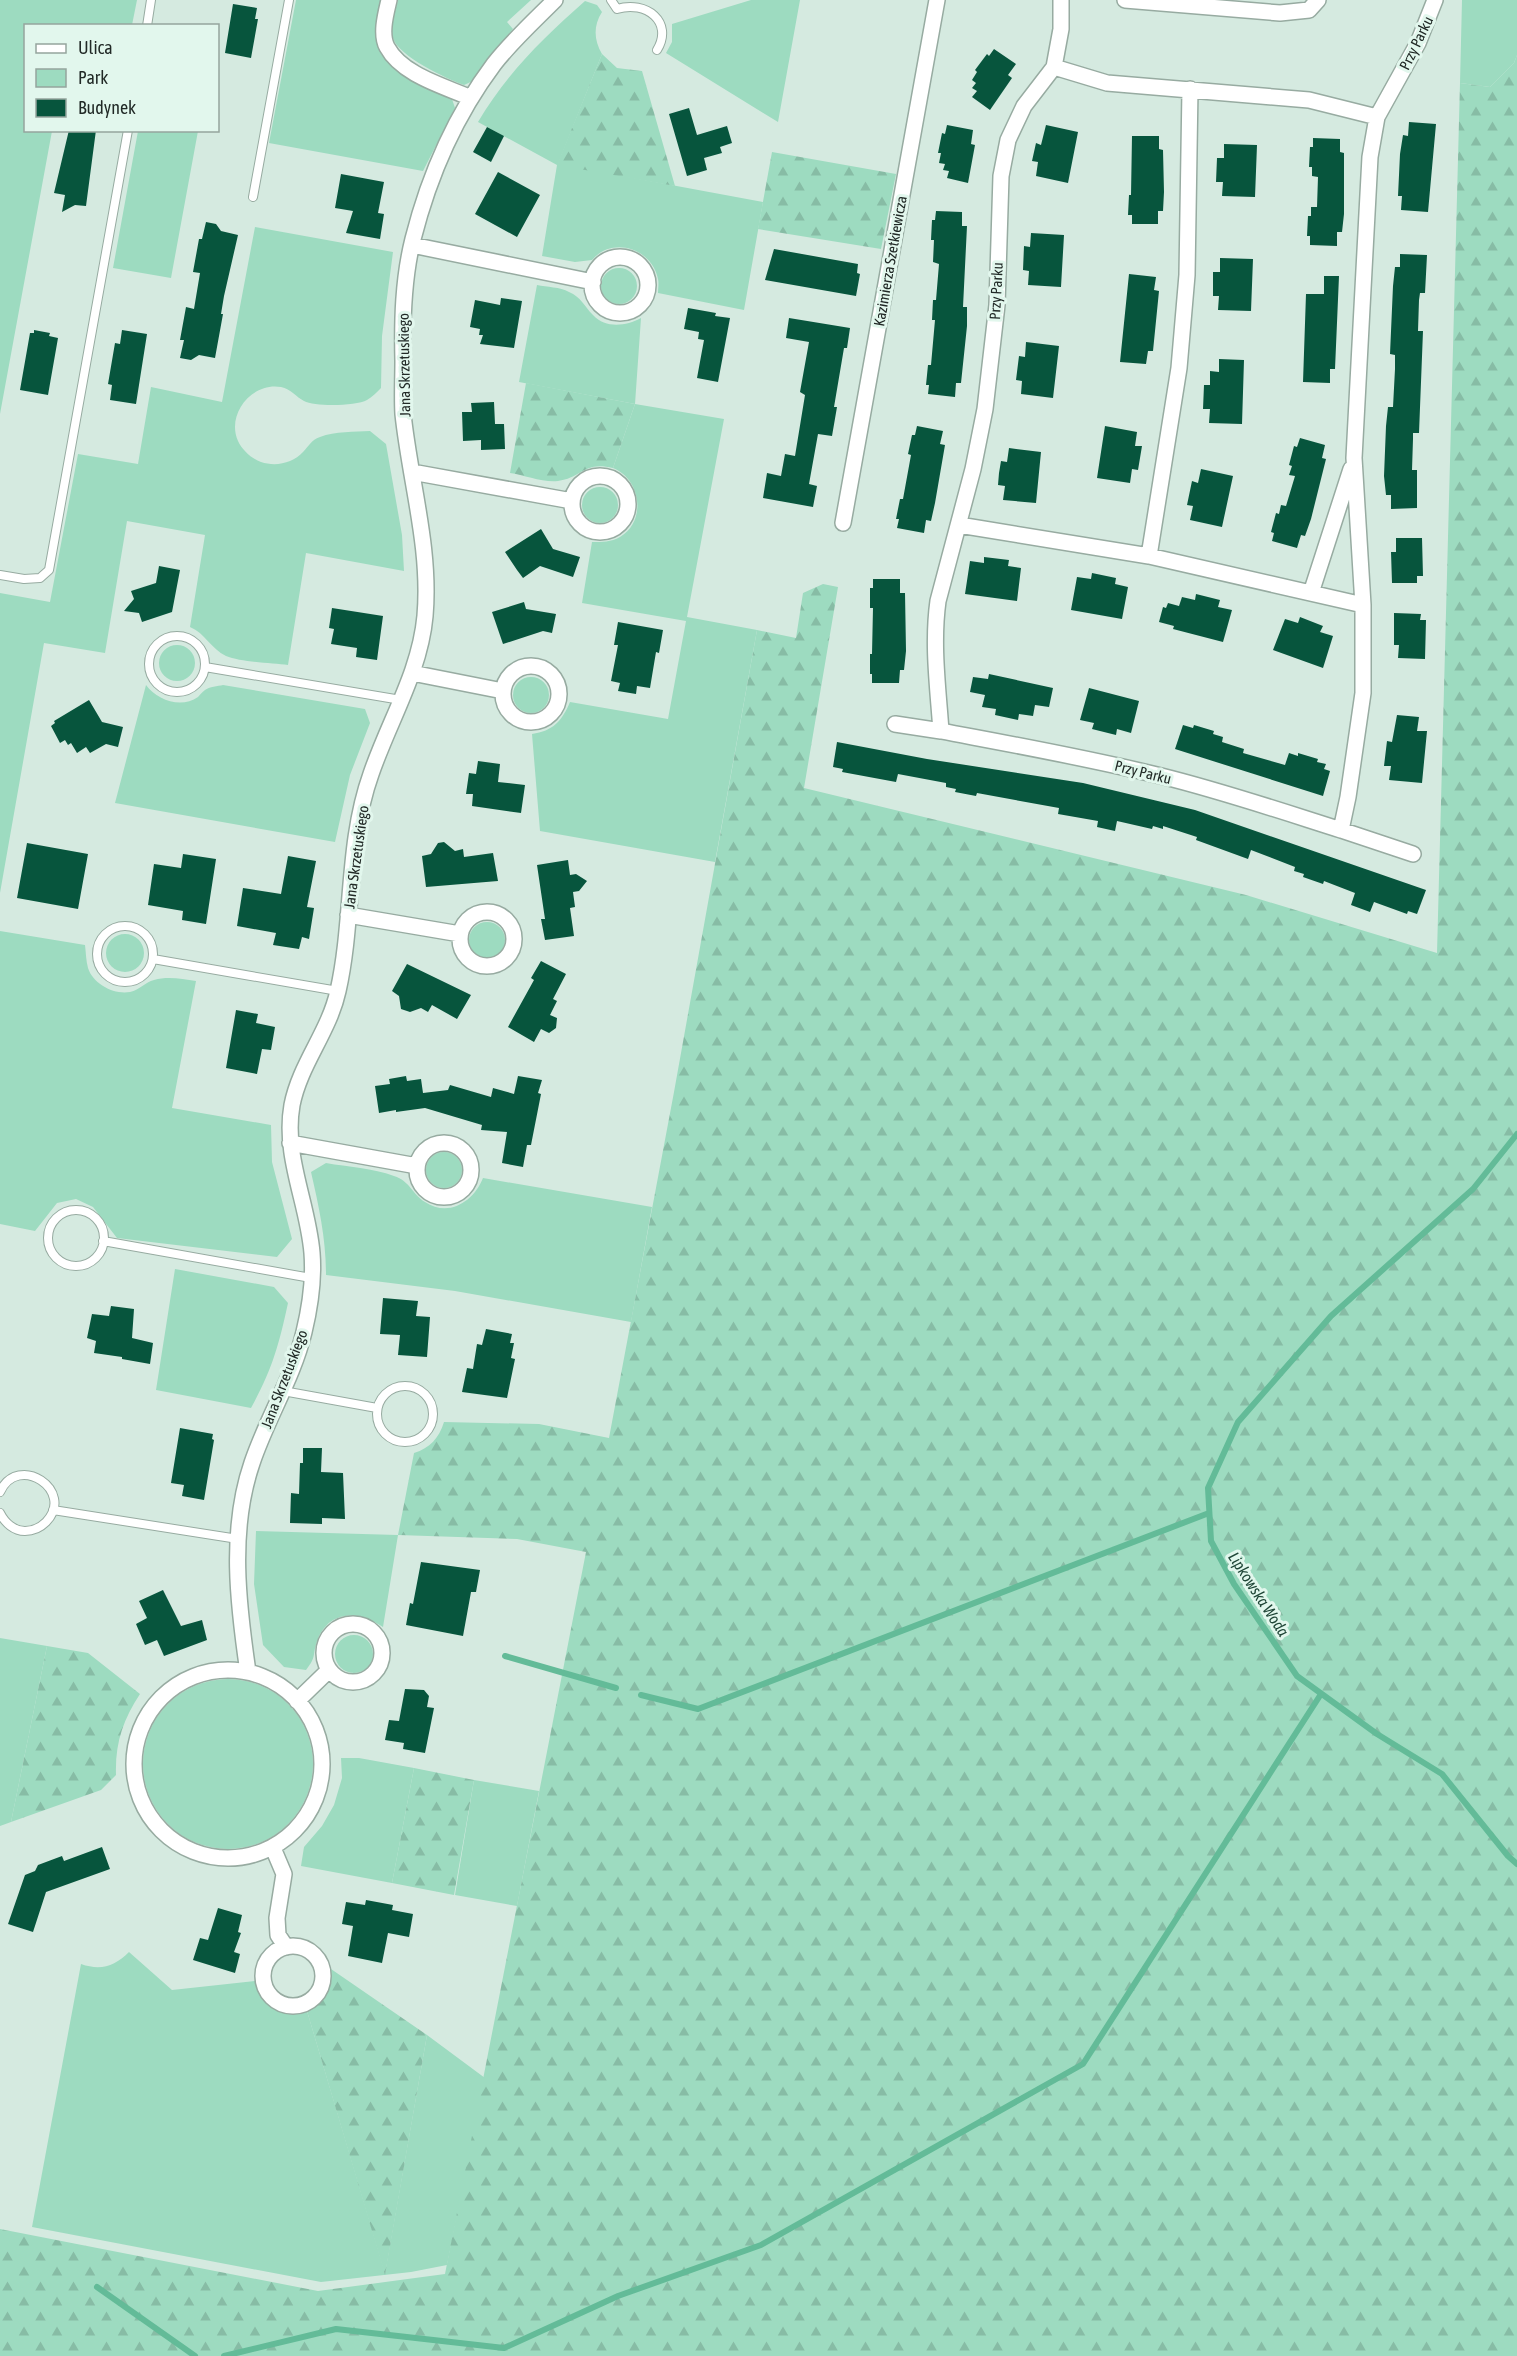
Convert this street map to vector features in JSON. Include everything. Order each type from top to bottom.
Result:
[{"type":"street","points":[[389,0],[385,21],[386,45],[399,62],[418,75],[471,98]]},
{"type":"street","name":"Jana Skrzetuskiego","points":[[248,1672],[239,1608],[238,1539],[242,1509],[251,1464],[283,1391],[304,1333],[311,1278],[311,1248],[290,1143],[292,1106],[300,1076],[329,1016],[338,991],[354,849],[363,806],[370,776],[412,673],[425,618],[426,567],[403,412],[402,319],[412,245],[424,197],[450,135],[471,98],[496,61],[555,0]]},
{"type":"street","name":"Kazimierza Szetkiewicza","points":[[843,523],[937,0]]},
{"type":"street","name":"Przy Parku","points":[[941,731],[935,647],[936,617],[985,409],[997,305],[1001,176],[1008,140],[1024,106],[1054,67],[1061,29],[1061,0]]},
{"type":"street","points":[[1125,0],[1280,13],[1309,10],[1318,0]]},
{"type":"street","name":"Przy Parku","points":[[1341,830],[1363,693],[1365,656],[1354,458],[1370,157],[1377,117],[1418,43],[1435,0]]},
{"type":"street","points":[[1054,67],[1107,83],[1309,100],[1377,117]]},
{"type":"street","points":[[1149,556],[1179,368],[1187,275],[1190,89]]},
{"type":"street","points":[[412,245],[592,282]]},
{"type":"street","name":"Przy Parku","points":[[1311,593],[1354,458]]},
{"type":"street","points":[[412,472],[572,501]]},
{"type":"street","points":[[959,525],[1149,556],[1363,605]]},
{"type":"street","points":[[412,673],[503,691]]},
{"type":"street","name":"Przy Parku","points":[[895,724],[1080,757],[1163,776],[1248,800],[1413,854]]},
{"type":"street","points":[[348,915],[460,934]]},
{"type":"street","points":[[290,1143],[417,1166]]},
{"type":"street","points":[[235,1669],[248,1672],[268,1678],[289,1691],[307,1711],[321,1746],[323,1761],[321,1780],[309,1812],[297,1831],[273,1848],[239,1857],[210,1856],[168,1838],[143,1808],[134,1775],[135,1750],[144,1720],[164,1694],[184,1680],[202,1672],[235,1669]]},
{"type":"street","points":[[297,1701],[329,1670]]},
{"type":"street","points":[[273,1848],[284,1874],[277,1918],[278,1935],[286,1947]]},
{"type":"lane","points":[[147,24],[151,0]]},
{"type":"lane","points":[[253,197],[289,0]]},
{"type":"lane","points":[[611,0],[617,9],[631,4],[640,4],[650,8],[657,15],[662,23],[663,33],[657,50]]},
{"type":"lane","points":[[0,575],[24,579],[40,578],[49,570],[128,132]]},
{"type":"lane","points":[[175,636],[184,637],[199,646],[204,654],[205,667],[200,680],[193,687],[175,692],[166,690],[152,677],[150,658],[159,643],[175,636]]},
{"type":"lane","points":[[205,667],[401,700]]},
{"type":"lane","points":[[118,927],[134,927],[147,936],[152,944],[153,959],[146,973],[140,978],[133,981],[117,980],[104,972],[98,957],[98,950],[100,942],[111,930],[118,927]]},
{"type":"lane","points":[[153,959],[338,991]]},
{"type":"lane","points":[[83,1211],[98,1220],[102,1228],[103,1241],[99,1254],[92,1261],[84,1266],[74,1266],[64,1264],[56,1258],[51,1251],[48,1232],[57,1217],[65,1212],[83,1211]]},
{"type":"lane","points":[[103,1241],[311,1278]]},
{"type":"lane","points":[[411,1387],[426,1396],[433,1413],[432,1422],[421,1437],[412,1441],[393,1440],[380,1426],[377,1408],[380,1400],[394,1388],[411,1387]]},
{"type":"lane","points":[[283,1391],[377,1408]]},
{"type":"lane","points":[[0,1492],[7,1482],[15,1477],[32,1476],[47,1485],[52,1493],[53,1510],[49,1519],[42,1526],[24,1531],[14,1529],[0,1514]]},
{"type":"lane","points":[[53,1510],[238,1539]]},
{"type":"green space","points":[[0,0],[137,0],[132,24],[24,24],[24,132],[52,132],[0,414]]},
{"type":"green space","points":[[296,0],[381,0],[377,23],[381,54],[404,73],[452,99],[455,108],[423,171],[269,143]]},
{"type":"green space","points":[[398,0],[531,0],[507,22],[513,29],[473,81],[464,85],[424,66],[397,45],[392,29]]},
{"type":"green space","points":[[751,0],[800,0],[778,122],[666,53],[672,42],[672,24]]},
{"type":"green space","points":[[1462,0],[1517,0],[1517,55],[1514,63],[1490,87],[1460,83]]},
{"type":"green space","points":[[585,1],[597,5],[602,12],[597,22],[596,33],[597,44],[602,54],[558,164],[763,202],[744,310],[658,293],[658,281],[654,268],[640,253],[630,249],[610,248],[592,260],[575,262],[542,256],[557,165],[478,122],[501,88],[527,57]]},
{"type":"green space","points":[[602,54],[617,68],[642,71],[675,186],[557,165]]},
{"type":"green space","points":[[1517,55],[1517,2356],[0,2356],[0,2229],[318,2291],[445,2274],[586,1552],[517,1539],[398,1535],[414,1453],[433,1442],[444,1422],[539,1424],[609,1438],[757,630],[796,638],[803,593],[823,584],[838,587],[804,788],[1246,895],[1437,953],[1460,83],[1490,87],[1514,63]]},
{"type":"green space","points":[[138,132],[198,132],[171,278],[113,268]]},
{"type":"green space","points":[[772,152],[896,174],[881,249],[758,229]]},
{"type":"green space","points":[[255,227],[393,252],[382,336],[381,388],[362,402],[336,405],[309,403],[288,389],[270,387],[251,395],[244,402],[236,420],[235,431],[238,441],[248,454],[258,461],[272,464],[294,459],[314,440],[332,434],[370,431],[386,444],[402,535],[404,571],[306,553],[288,665],[239,660],[221,653],[200,633],[190,627],[205,535],[127,521],[105,653],[44,643],[0,893],[0,593],[50,602],[78,454],[138,464],[151,387],[222,402]]},
{"type":"green space","points":[[619,268],[632,273],[637,286],[632,299],[619,304],[606,299],[601,286],[606,273]]},
{"type":"green space","points":[[537,285],[562,289],[573,294],[593,315],[610,324],[629,323],[641,318],[635,404],[519,382]]},
{"type":"green space","points":[[526,383],[635,404],[613,468],[603,466],[589,468],[558,481],[540,480],[510,473]]},
{"type":"green space","points":[[635,404],[724,419],[687,617],[757,630],[715,862],[540,831],[532,734],[556,724],[564,715],[570,702],[668,719],[686,621],[582,603],[592,542],[610,541],[620,537],[629,530],[637,511],[635,490],[630,481],[613,468]]},
{"type":"green space","points":[[600,487],[613,492],[618,505],[613,518],[600,523],[587,518],[582,505],[587,492]]},
{"type":"green space","points":[[177,645],[190,650],[195,663],[190,676],[177,681],[164,676],[159,663],[164,650]]},
{"type":"green space","points":[[531,677],[544,682],[549,695],[544,708],[531,713],[518,708],[513,695],[518,682]]},
{"type":"green space","points":[[146,685],[163,699],[177,702],[191,701],[207,689],[223,685],[365,709],[370,723],[350,775],[335,842],[115,803]]},
{"type":"green space","points":[[487,922],[500,927],[505,940],[500,953],[487,958],[474,953],[469,940],[474,927]]},
{"type":"green space","points":[[0,931],[85,945],[87,965],[94,979],[117,992],[134,991],[159,979],[175,978],[196,981],[172,1108],[271,1125],[272,1162],[292,1239],[277,1257],[117,1238],[93,1207],[76,1199],[57,1203],[35,1231],[0,1224]]},
{"type":"green space","points":[[125,934],[138,940],[144,953],[138,966],[125,972],[112,966],[106,953],[112,940]]},
{"type":"green space","points":[[444,1152],[457,1157],[462,1170],[457,1183],[444,1188],[431,1183],[426,1170],[431,1157]]},
{"type":"green space","points":[[326,1163],[369,1169],[399,1178],[425,1202],[434,1207],[452,1208],[460,1205],[474,1194],[483,1178],[652,1207],[631,1322],[455,1291],[326,1275],[323,1236],[311,1172]]},
{"type":"green space","points":[[175,1269],[274,1287],[288,1303],[274,1357],[251,1408],[156,1390]]},
{"type":"green space","points":[[256,1531],[398,1535],[383,1627],[355,1616],[337,1618],[323,1630],[317,1641],[313,1659],[306,1670],[284,1667],[263,1645],[254,1584]]},
{"type":"green space","points":[[354,1635],[368,1640],[373,1654],[368,1668],[354,1673],[340,1668],[335,1654],[340,1640]]},
{"type":"green space","points":[[0,1638],[47,1646],[11,1822],[0,1826]]},
{"type":"green space","points":[[47,1646],[88,1653],[140,1694],[121,1732],[116,1775],[101,1790],[11,1822]]},
{"type":"green space","points":[[228,1679],[260,1686],[275,1693],[288,1704],[299,1717],[306,1732],[313,1764],[306,1796],[299,1811],[288,1824],[275,1835],[260,1842],[228,1849],[196,1842],[181,1835],[168,1824],[157,1811],[150,1796],[143,1764],[150,1732],[157,1717],[168,1704],[181,1693],[196,1686]]},
{"type":"green space","points":[[341,1758],[359,1758],[414,1768],[392,1883],[301,1866],[304,1847],[322,1826],[334,1805],[342,1778]]},
{"type":"green space","points":[[414,1768],[474,1780],[454,1895],[392,1883]]},
{"type":"green space","points":[[474,1780],[539,1791],[517,1906],[455,1895]]},
{"type":"green space","points":[[129,1952],[172,1990],[255,1981],[263,1997],[275,2008],[289,2013],[307,2011],[385,2273],[427,2035],[485,2078],[447,2265],[411,2272],[321,2282],[32,2227],[81,1964],[95,1967],[107,1966]]},
{"type":"green space","points":[[331,1969],[427,2035],[385,2275],[307,2011],[323,1999],[329,1989]]},
{"type":"building","points":[[233,4],[257,8],[255,19],[258,19],[251,58],[225,53]]},
{"type":"building","points":[[994,49],[1016,64],[1008,75],[1012,78],[990,110],[972,97],[977,91],[972,88],[976,83],[972,80],[977,72],[975,70],[987,54],[989,56]]},
{"type":"building","points":[[689,108],[697,135],[727,126],[732,143],[720,147],[722,153],[704,158],[707,170],[687,176],[669,114]]},
{"type":"building","points":[[1409,122],[1436,124],[1428,212],[1401,210],[1402,196],[1398,196],[1400,154],[1403,135],[1408,136]]},
{"type":"building","points":[[947,125],[973,130],[971,144],[975,145],[968,183],[947,178],[949,171],[943,170],[945,164],[939,163],[941,153],[938,153],[942,133],[945,134]]},
{"type":"building","points":[[1046,125],[1078,132],[1068,183],[1036,176],[1038,162],[1032,161],[1036,143],[1041,145]]},
{"type":"building","points":[[487,127],[504,136],[491,162],[473,152]]},
{"type":"building","points":[[69,132],[96,132],[86,206],[75,205],[62,212],[65,195],[54,193]]},
{"type":"building","points":[[1132,136],[1159,136],[1159,149],[1163,150],[1164,192],[1163,211],[1158,211],[1158,224],[1132,224],[1132,215],[1128,215],[1129,195],[1131,195]]},
{"type":"building","points":[[1313,138],[1340,139],[1340,152],[1344,153],[1344,214],[1342,232],[1337,232],[1337,246],[1310,245],[1310,236],[1307,236],[1311,207],[1317,207],[1318,177],[1312,176],[1312,167],[1309,167]]},
{"type":"building","points":[[1224,144],[1257,145],[1255,197],[1222,196],[1223,182],[1216,182],[1217,158],[1224,158]]},
{"type":"building","points":[[498,172],[540,195],[517,237],[475,214]]},
{"type":"building","points":[[341,174],[384,182],[378,213],[384,214],[380,239],[346,233],[353,211],[335,208]]},
{"type":"building","points":[[936,211],[962,212],[962,226],[967,226],[963,307],[967,307],[967,326],[961,383],[956,383],[955,397],[928,394],[929,385],[926,385],[928,365],[931,365],[935,320],[932,320],[933,300],[936,300],[939,264],[933,262],[934,240],[931,240],[932,220],[935,220]]},
{"type":"building","points":[[206,222],[216,224],[221,231],[238,235],[224,296],[215,358],[199,355],[191,360],[180,358],[184,340],[180,340],[186,307],[194,309],[200,273],[193,272],[199,239],[202,239]]},
{"type":"building","points":[[1031,233],[1064,235],[1061,287],[1028,285],[1029,271],[1023,270],[1024,246],[1030,247]]},
{"type":"building","points":[[774,249],[858,264],[857,273],[860,274],[856,296],[765,280]]},
{"type":"building","points":[[1400,254],[1427,255],[1425,293],[1420,293],[1419,300],[1418,331],[1423,331],[1419,433],[1413,433],[1412,470],[1417,470],[1417,508],[1391,509],[1391,495],[1386,495],[1384,476],[1386,426],[1388,407],[1393,407],[1395,369],[1395,355],[1390,354],[1393,286],[1395,267],[1400,267]]},
{"type":"building","points":[[1220,258],[1253,259],[1251,311],[1218,310],[1219,296],[1213,296],[1213,272],[1220,272]]},
{"type":"building","points":[[1129,274],[1156,277],[1154,290],[1159,291],[1153,351],[1148,351],[1146,364],[1120,362]]},
{"type":"building","points":[[1324,276],[1339,276],[1335,369],[1330,369],[1330,383],[1303,382],[1306,294],[1324,294]]},
{"type":"building","points":[[501,298],[522,301],[514,348],[480,344],[483,335],[479,335],[480,329],[470,327],[475,300],[500,305]]},
{"type":"building","points":[[688,308],[730,318],[718,382],[697,378],[704,340],[698,339],[699,332],[684,329]]},
{"type":"building","points":[[789,318],[850,328],[847,348],[844,348],[834,407],[837,407],[832,436],[818,434],[809,484],[817,486],[813,507],[763,498],[767,473],[781,476],[785,454],[795,456],[805,395],[800,392],[809,342],[786,338]]},
{"type":"building","points":[[34,330],[50,333],[49,336],[58,338],[48,395],[20,390],[30,333],[34,333]]},
{"type":"building","points":[[122,330],[147,334],[136,404],[110,400],[112,385],[108,384],[115,343],[120,344]]},
{"type":"building","points":[[1026,342],[1059,346],[1053,398],[1021,394],[1022,381],[1016,380],[1019,356],[1025,357]]},
{"type":"building","points":[[1219,359],[1244,360],[1242,424],[1209,423],[1210,409],[1203,409],[1204,385],[1210,385],[1210,371],[1219,372]]},
{"type":"building","points":[[494,402],[495,424],[504,424],[505,449],[481,450],[481,440],[463,441],[462,412],[472,412],[471,403]]},
{"type":"building","points":[[917,426],[943,431],[940,444],[945,445],[931,521],[926,520],[924,533],[897,528],[899,519],[896,519],[900,499],[903,499],[912,435],[915,435]]},
{"type":"building","points":[[1105,426],[1137,432],[1135,446],[1142,446],[1138,470],[1132,469],[1130,483],[1097,478]]},
{"type":"building","points":[[1300,438],[1325,445],[1322,458],[1326,459],[1311,519],[1305,536],[1301,535],[1297,548],[1272,541],[1274,533],[1271,532],[1276,513],[1279,514],[1281,505],[1286,506],[1295,476],[1289,475],[1292,466],[1289,465],[1294,446],[1297,447]]},
{"type":"building","points":[[1009,448],[1041,452],[1036,503],[1003,500],[1005,486],[998,485],[999,473],[1001,461],[1007,462]]},
{"type":"building","points":[[1201,469],[1233,476],[1222,527],[1190,520],[1193,506],[1187,505],[1192,481],[1198,483]]},
{"type":"building","points":[[541,529],[553,549],[580,557],[573,577],[540,566],[523,578],[505,552]]},
{"type":"building","points":[[1396,538],[1422,538],[1423,576],[1417,576],[1417,583],[1392,583],[1391,552],[1396,552]]},
{"type":"building","points":[[984,557],[1009,560],[1008,566],[1021,568],[1017,601],[965,594],[970,561],[984,563]]},
{"type":"building","points":[[159,566],[180,570],[172,612],[142,622],[139,613],[124,611],[134,599],[131,591],[156,583]]},
{"type":"building","points":[[1092,573],[1116,578],[1115,584],[1128,587],[1122,619],[1071,610],[1077,577],[1091,579]]},
{"type":"building","points":[[873,579],[900,579],[900,593],[905,593],[906,651],[904,670],[900,670],[899,683],[872,683],[870,654],[872,654],[873,608],[870,608],[870,588],[873,588]]},
{"type":"building","points":[[1196,594],[1220,600],[1218,607],[1232,610],[1223,642],[1173,629],[1174,626],[1159,622],[1163,607],[1166,608],[1168,603],[1179,606],[1182,597],[1195,600]]},
{"type":"building","points":[[524,602],[526,609],[556,614],[552,633],[543,631],[503,644],[492,612]]},
{"type":"building","points":[[332,608],[383,616],[377,660],[356,657],[357,648],[331,644],[334,629],[329,628]]},
{"type":"building","points":[[1394,613],[1421,614],[1420,620],[1426,620],[1425,659],[1398,658],[1399,645],[1394,645]]},
{"type":"building","points":[[1300,617],[1323,626],[1320,632],[1333,636],[1323,668],[1273,650],[1285,619],[1298,623]]},
{"type":"building","points":[[618,622],[663,630],[659,653],[656,652],[650,688],[637,686],[636,694],[618,691],[620,683],[611,681],[618,645],[614,645]]},
{"type":"building","points":[[989,674],[1053,688],[1049,707],[1035,705],[1033,716],[1019,714],[1018,720],[995,715],[996,709],[982,707],[985,695],[970,692],[973,677],[988,679]]},
{"type":"building","points":[[1089,688],[1139,701],[1131,733],[1117,729],[1116,735],[1092,729],[1094,723],[1080,720]]},
{"type":"building","points":[[89,700],[102,722],[123,727],[118,747],[106,744],[90,753],[86,747],[77,753],[71,743],[68,745],[65,740],[60,743],[51,726],[55,723],[54,721]]},
{"type":"building","points":[[1397,715],[1419,717],[1417,731],[1427,731],[1422,783],[1389,780],[1391,766],[1384,766],[1387,741],[1392,742]]},
{"type":"building","points":[[1183,725],[1193,728],[1194,725],[1214,731],[1213,734],[1223,737],[1222,742],[1244,749],[1243,753],[1285,765],[1289,753],[1298,756],[1298,753],[1318,759],[1317,762],[1326,764],[1324,769],[1330,771],[1323,796],[1175,749]]},
{"type":"building","points":[[837,742],[927,759],[1083,783],[1195,810],[1426,890],[1417,914],[1408,911],[1407,914],[1374,902],[1370,912],[1351,905],[1355,893],[1324,881],[1323,884],[1303,877],[1304,874],[1294,871],[1295,867],[1251,850],[1248,859],[1196,840],[1197,837],[1163,826],[1163,829],[1153,826],[1152,829],[1117,821],[1115,831],[1097,827],[1098,821],[1058,814],[1059,808],[977,793],[976,796],[955,792],[956,789],[946,787],[946,783],[898,774],[896,782],[842,772],[843,769],[833,767]]},
{"type":"building","points":[[478,761],[500,764],[498,782],[525,785],[521,813],[472,806],[473,794],[466,794],[469,773],[476,774]]},
{"type":"building","points":[[444,842],[455,851],[463,849],[464,857],[493,853],[498,881],[426,887],[422,856],[431,854],[438,843]]},
{"type":"building","points":[[27,843],[88,854],[78,909],[17,898]]},
{"type":"building","points":[[183,854],[216,859],[206,924],[182,920],[183,911],[148,905],[154,864],[181,868]]},
{"type":"building","points":[[288,856],[316,861],[307,907],[314,908],[309,939],[302,937],[299,949],[273,945],[276,933],[237,926],[243,888],[281,894]]},
{"type":"building","points":[[568,860],[570,875],[576,874],[587,881],[579,891],[573,892],[575,907],[570,908],[574,936],[545,940],[541,919],[545,919],[537,865]]},
{"type":"building","points":[[541,961],[566,974],[553,999],[557,1001],[550,1015],[557,1018],[556,1028],[549,1033],[541,1029],[534,1042],[508,1027],[534,980],[531,978]]},
{"type":"building","points":[[407,964],[471,995],[457,1019],[432,1005],[428,1012],[421,1008],[410,1012],[401,1009],[399,996],[392,991]]},
{"type":"building","points":[[236,1010],[258,1014],[256,1023],[275,1027],[271,1050],[262,1049],[257,1074],[226,1068]]},
{"type":"building","points":[[406,1076],[407,1081],[421,1079],[423,1093],[448,1090],[450,1085],[491,1097],[493,1088],[514,1094],[518,1076],[542,1080],[531,1145],[527,1145],[523,1167],[502,1163],[507,1132],[481,1130],[482,1125],[425,1108],[379,1113],[375,1086],[390,1084],[389,1079]]},
{"type":"building","points":[[383,1298],[418,1301],[416,1316],[430,1317],[427,1357],[398,1355],[400,1335],[380,1334]]},
{"type":"building","points":[[111,1306],[134,1309],[132,1338],[153,1343],[150,1364],[94,1353],[96,1341],[87,1338],[92,1314],[109,1316]]},
{"type":"building","points":[[486,1329],[512,1334],[510,1343],[514,1343],[511,1358],[515,1359],[507,1398],[462,1392],[467,1368],[473,1369],[477,1344],[482,1345]]},
{"type":"building","points":[[180,1428],[213,1434],[212,1439],[214,1440],[204,1500],[182,1496],[184,1485],[171,1483]]},
{"type":"building","points":[[303,1448],[322,1448],[321,1472],[343,1473],[345,1519],[322,1518],[322,1524],[290,1523],[291,1493],[299,1494]]},
{"type":"building","points":[[421,1562],[480,1570],[476,1592],[471,1592],[463,1636],[406,1625],[410,1603],[413,1604]]},
{"type":"building","points":[[163,1590],[181,1626],[202,1620],[207,1640],[164,1656],[157,1640],[145,1645],[136,1624],[147,1618],[139,1601]]},
{"type":"building","points":[[405,1689],[424,1690],[429,1696],[427,1707],[434,1708],[425,1753],[403,1749],[404,1743],[385,1740],[389,1720],[399,1721]]},
{"type":"building","points":[[102,1847],[110,1869],[46,1892],[33,1932],[8,1924],[25,1875],[35,1871],[38,1865],[62,1856],[64,1861]]},
{"type":"building","points":[[366,1900],[393,1905],[392,1910],[413,1914],[409,1937],[388,1933],[382,1963],[348,1956],[353,1926],[342,1924],[346,1902],[365,1905]]},
{"type":"building","points":[[218,1908],[242,1915],[238,1932],[241,1933],[234,1952],[240,1954],[235,1973],[193,1960],[200,1938],[208,1940]]},
{"type":"waterway","name":"Lipkowska Woda","points":[[1517,1134],[1473,1189],[1331,1316],[1238,1422],[1208,1488],[1211,1541],[1234,1584],[1297,1676],[1377,1734],[1442,1774],[1517,1864]]},
{"type":"waterway","points":[[641,1695],[698,1709],[1209,1513]]},
{"type":"waterway","points":[[505,1656],[616,1688]]},
{"type":"waterway","points":[[224,2356],[336,2329],[504,2348],[618,2296],[761,2245],[1083,2064],[1321,1694]]},
{"type":"waterway","points":[[97,2287],[195,2356]]}]
